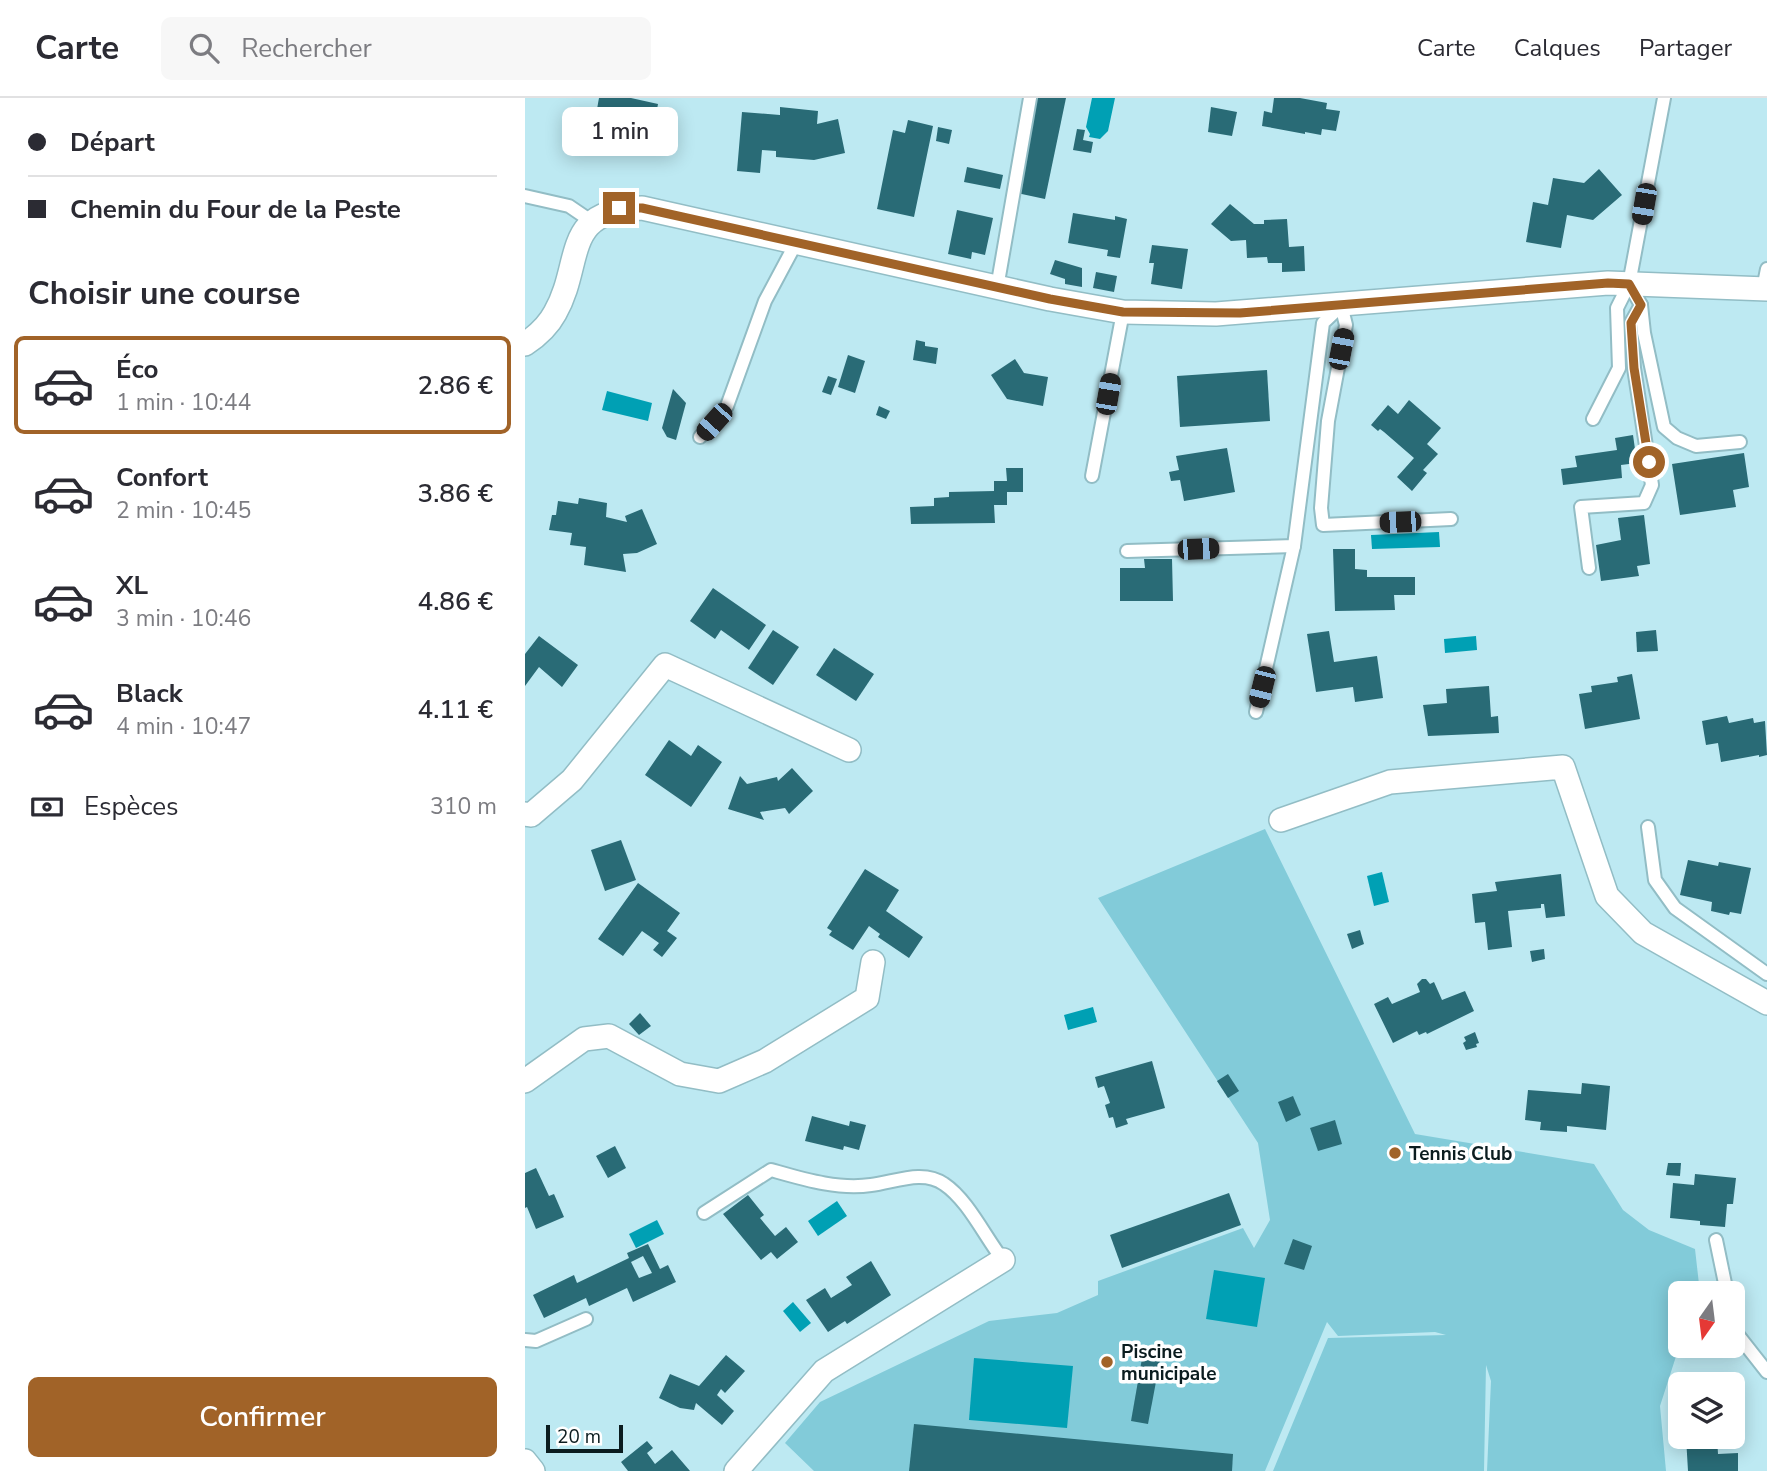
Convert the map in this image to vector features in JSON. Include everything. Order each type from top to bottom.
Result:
[{"type":"street","points":[[525,344],[539,334],[555,312],[579,239],[591,221],[619,208],[642,208],[997,288],[1123,312],[1216,314],[1608,283],[1766,282]]},
{"type":"street","points":[[525,814],[531,815],[572,780],[665,665],[849,750]]},
{"type":"street","points":[[1281,820],[1390,782],[1563,767],[1608,897],[1643,933],[1767,1003]]},
{"type":"street","points":[[525,1081],[584,1039],[609,1036],[680,1074],[719,1081],[765,1061],[867,998],[873,962]]},
{"type":"street","points":[[736,1471],[824,1371],[1003,1260]]},
{"type":"street","points":[[525,1461],[533,1471]]},
{"type":"lane","points":[[997,288],[1030,98]]},
{"type":"lane","points":[[1593,419],[1619,368],[1617,308],[1629,284],[1664,98]]},
{"type":"lane","points":[[525,196],[569,206],[591,221]]},
{"type":"lane","points":[[700,437],[727,407],[765,301],[796,243]]},
{"type":"lane","points":[[1629,284],[1641,305],[1644,333],[1664,427],[1677,438],[1696,446],[1740,442]]},
{"type":"lane","points":[[1590,568],[1581,507],[1644,503],[1653,485],[1634,368],[1631,323],[1641,305]]},
{"type":"lane","points":[[1256,712],[1294,546],[1323,323],[1341,306],[1346,325],[1328,421],[1321,508],[1323,525],[1451,519]]},
{"type":"lane","points":[[1092,476],[1123,312]]},
{"type":"lane","points":[[1127,551],[1294,546]]},
{"type":"lane","points":[[1649,827],[1655,880],[1675,908],[1767,974]]},
{"type":"lane","points":[[704,1213],[771,1170],[839,1186],[869,1186],[932,1176],[959,1198],[1003,1260]]},
{"type":"lane","points":[[1716,1240],[1725,1281]]},
{"type":"lane","points":[[525,1340],[536,1341],[586,1319]]},
{"type":"lane","points":[[1745,1344],[1767,1372]]},
{"type":"shaded area","points":[[1092,98],[1115,98],[1108,131],[1100,139],[1089,137],[1086,127]]},
{"type":"shaded area","points":[[607,391],[652,403],[648,421],[602,410]]},
{"type":"shaded area","points":[[1439,532],[1440,547],[1372,549],[1371,535]]},
{"type":"shaded area","points":[[1476,636],[1477,650],[1445,653],[1444,639]]},
{"type":"shaded area","points":[[1265,829],[1415,1134],[1594,1164],[1623,1210],[1649,1230],[1695,1249],[1699,1281],[1668,1281],[1668,1358],[1675,1358],[1671,1372],[1668,1372],[1668,1381],[1660,1406],[1666,1471],[1487,1471],[1491,1381],[1486,1365],[1484,1471],[1273,1471],[1328,1338],[1446,1335],[1435,1332],[1338,1336],[1327,1322],[1265,1471],[814,1471],[785,1443],[820,1402],[989,1321],[1057,1313],[1098,1295],[1098,1281],[1243,1228],[1254,1248],[1270,1220],[1258,1143],[1098,898]]},
{"type":"shaded area","points":[[1382,872],[1389,902],[1374,906],[1367,876]]},
{"type":"shaded area","points":[[1093,1007],[1097,1022],[1068,1030],[1064,1015]]},
{"type":"shaded area","points":[[837,1201],[847,1216],[818,1236],[808,1221]]},
{"type":"shaded area","points":[[657,1220],[664,1234],[636,1248],[629,1234]]},
{"type":"shaded area","points":[[1214,1270],[1265,1278],[1257,1327],[1206,1319]]},
{"type":"shaded area","points":[[793,1302],[811,1323],[800,1332],[783,1311]]},
{"type":"shaded area","points":[[974,1358],[1073,1366],[1067,1428],[969,1420]]},
{"type":"building","points":[[599,98],[631,98],[658,104],[653,131],[595,120]]},
{"type":"building","points":[[1037,98],[1066,98],[1045,199],[1017,193]]},
{"type":"building","points":[[1274,98],[1300,98],[1327,103],[1326,109],[1340,111],[1336,131],[1322,129],[1321,135],[1305,134],[1262,126],[1264,111],[1272,113]]},
{"type":"building","points":[[780,107],[818,111],[817,124],[838,119],[845,153],[814,160],[776,157],[776,151],[762,150],[760,173],[737,171],[742,112],[780,115]]},
{"type":"building","points":[[1211,107],[1237,112],[1232,136],[1208,132]]},
{"type":"building","points":[[908,120],[933,126],[914,217],[877,209],[893,130],[905,133]]},
{"type":"building","points":[[938,127],[952,130],[949,144],[936,141]]},
{"type":"building","points":[[1077,129],[1085,130],[1083,140],[1093,142],[1091,153],[1073,150]]},
{"type":"building","points":[[967,167],[1003,175],[1000,189],[964,182]]},
{"type":"building","points":[[1599,169],[1622,195],[1593,220],[1567,215],[1561,248],[1526,242],[1533,202],[1548,205],[1553,178],[1584,183]]},
{"type":"building","points":[[1230,204],[1254,224],[1264,224],[1264,220],[1287,219],[1289,247],[1304,246],[1305,271],[1282,272],[1282,263],[1268,263],[1267,257],[1247,258],[1246,240],[1231,241],[1211,224]]},
{"type":"building","points":[[957,210],[993,218],[985,255],[972,252],[971,259],[948,254]]},
{"type":"building","points":[[1073,213],[1115,220],[1115,216],[1127,219],[1120,258],[1107,256],[1108,250],[1068,243]]},
{"type":"building","points":[[1152,245],[1188,249],[1182,289],[1151,284],[1154,263],[1149,263]]},
{"type":"building","points":[[1055,260],[1082,268],[1082,287],[1065,284],[1065,279],[1050,274]]},
{"type":"building","points":[[1096,272],[1117,276],[1114,292],[1093,288]]},
{"type":"building","points":[[916,340],[925,342],[925,346],[938,348],[936,364],[913,360]]},
{"type":"building","points":[[848,355],[865,361],[855,393],[838,387]]},
{"type":"building","points":[[1015,359],[1024,373],[1048,377],[1043,406],[1007,399],[991,375]]},
{"type":"building","points":[[1267,370],[1270,421],[1180,427],[1177,376]]},
{"type":"building","points":[[828,376],[837,379],[831,395],[822,392]]},
{"type":"building","points":[[673,389],[686,403],[676,440],[667,437],[662,428]]},
{"type":"building","points":[[1409,400],[1441,428],[1427,444],[1438,454],[1423,470],[1427,473],[1412,491],[1397,477],[1414,458],[1384,432],[1371,425],[1388,405],[1398,414]]},
{"type":"building","points":[[879,406],[890,411],[886,419],[876,415]]},
{"type":"building","points":[[1633,435],[1637,463],[1621,465],[1622,478],[1563,485],[1561,469],[1577,467],[1575,456],[1617,450],[1615,438]]},
{"type":"building","points":[[1227,448],[1235,492],[1184,501],[1180,480],[1171,481],[1169,472],[1179,470],[1176,456]]},
{"type":"building","points":[[1744,453],[1749,487],[1733,490],[1736,507],[1680,515],[1672,464]]},
{"type":"building","points":[[1006,468],[1023,468],[1023,492],[1007,492],[1007,505],[994,505],[995,523],[911,524],[910,507],[934,506],[934,498],[949,497],[949,492],[994,491],[994,481],[1007,481]]},
{"type":"building","points":[[579,498],[607,503],[606,517],[627,522],[625,516],[642,509],[657,544],[637,553],[623,554],[626,572],[584,565],[586,547],[570,545],[572,533],[549,530],[552,515],[556,515],[558,501],[578,504]]},
{"type":"building","points":[[1644,515],[1650,564],[1637,566],[1639,576],[1601,581],[1596,545],[1621,540],[1618,518]]},
{"type":"building","points":[[1333,549],[1355,549],[1355,569],[1367,570],[1367,577],[1415,577],[1415,595],[1394,595],[1395,610],[1335,611]]},
{"type":"building","points":[[1144,559],[1172,559],[1173,601],[1120,601],[1120,568],[1145,568]]},
{"type":"building","points":[[713,588],[766,625],[749,650],[721,630],[715,639],[690,621]]},
{"type":"building","points":[[773,630],[799,647],[773,685],[748,668]]},
{"type":"building","points":[[1656,630],[1658,651],[1637,652],[1636,632]]},
{"type":"building","points":[[1329,631],[1334,662],[1377,656],[1383,698],[1355,702],[1353,687],[1316,692],[1307,634]]},
{"type":"building","points":[[539,636],[578,665],[562,687],[539,667],[525,686],[525,654]]},
{"type":"building","points":[[834,648],[874,674],[856,701],[816,675]]},
{"type":"building","points":[[1632,674],[1640,719],[1585,729],[1579,694],[1592,692],[1591,686],[1618,682],[1617,677]]},
{"type":"building","points":[[1489,686],[1491,717],[1498,716],[1499,733],[1428,736],[1423,705],[1447,703],[1446,689]]},
{"type":"building","points":[[1727,716],[1729,723],[1753,718],[1754,723],[1765,721],[1767,755],[1721,762],[1718,743],[1706,745],[1702,721]]},
{"type":"building","points":[[669,740],[691,756],[698,745],[722,762],[691,807],[645,775]]},
{"type":"building","points":[[792,768],[813,791],[789,814],[785,808],[760,812],[764,820],[728,809],[740,776],[747,784],[777,777],[778,781]]},
{"type":"building","points":[[621,840],[636,880],[605,891],[591,850]]},
{"type":"building","points":[[1688,860],[1718,866],[1719,862],[1751,868],[1741,914],[1730,912],[1729,915],[1711,911],[1712,902],[1680,895]]},
{"type":"building","points":[[865,869],[899,890],[886,911],[923,937],[909,958],[878,937],[880,934],[869,926],[853,950],[829,935],[832,931],[827,928]]},
{"type":"building","points":[[1561,874],[1565,916],[1546,918],[1544,904],[1541,904],[1541,908],[1508,911],[1512,947],[1488,950],[1485,922],[1475,923],[1472,894],[1497,891],[1495,882]]},
{"type":"building","points":[[638,883],[680,913],[667,931],[677,938],[662,957],[653,950],[659,943],[642,931],[623,956],[598,939]]},
{"type":"building","points":[[1360,930],[1364,944],[1352,949],[1347,934]]},
{"type":"building","points":[[1544,949],[1545,959],[1532,962],[1530,951]]},
{"type":"building","points":[[1426,979],[1430,984],[1434,982],[1442,1000],[1465,991],[1474,1011],[1427,1034],[1426,1032],[1419,1035],[1417,1031],[1393,1043],[1374,1004],[1388,997],[1392,1004],[1420,992],[1417,984]]},
{"type":"building","points":[[640,1013],[651,1026],[639,1035],[629,1024]]},
{"type":"building","points":[[1475,1032],[1479,1043],[1476,1044],[1477,1047],[1466,1050],[1464,1037]]},
{"type":"building","points":[[1152,1061],[1165,1108],[1126,1119],[1128,1124],[1116,1128],[1105,1105],[1110,1103],[1104,1086],[1098,1088],[1095,1077]]},
{"type":"building","points":[[1228,1074],[1239,1091],[1228,1098],[1217,1081]]},
{"type":"building","points":[[1582,1083],[1610,1086],[1606,1130],[1567,1126],[1567,1132],[1540,1130],[1541,1122],[1525,1120],[1528,1090],[1581,1094]]},
{"type":"building","points":[[1293,1096],[1301,1115],[1286,1122],[1278,1102]]},
{"type":"building","points":[[812,1116],[849,1126],[850,1121],[866,1125],[859,1150],[844,1146],[843,1150],[805,1141]]},
{"type":"building","points":[[1335,1120],[1342,1144],[1318,1151],[1310,1128]]},
{"type":"building","points":[[615,1146],[626,1168],[608,1178],[596,1156]]},
{"type":"building","points":[[1668,1163],[1681,1163],[1680,1176],[1666,1175]]},
{"type":"building","points":[[536,1168],[549,1196],[554,1194],[564,1217],[536,1229],[527,1207],[525,1208],[525,1173]]},
{"type":"building","points":[[1695,1174],[1736,1178],[1733,1204],[1727,1204],[1725,1227],[1670,1218],[1673,1183],[1694,1185]]},
{"type":"building","points":[[1229,1193],[1241,1225],[1122,1268],[1110,1235]]},
{"type":"building","points":[[748,1195],[764,1215],[760,1218],[775,1236],[786,1227],[798,1242],[777,1259],[771,1252],[761,1260],[723,1214]]},
{"type":"building","points":[[1293,1239],[1312,1246],[1304,1270],[1284,1264]]},
{"type":"building","points":[[648,1244],[660,1269],[668,1265],[676,1282],[633,1302],[627,1288],[589,1306],[586,1298],[544,1318],[533,1295],[574,1275],[577,1283],[629,1258],[627,1253]],"holes":[[[643,1256],[652,1273],[639,1278],[631,1262]]]},
{"type":"building","points":[[871,1261],[891,1295],[847,1324],[845,1321],[828,1332],[806,1300],[825,1288],[831,1298],[852,1285],[846,1277]]},
{"type":"building","points":[[1144,1347],[1162,1350],[1148,1424],[1131,1421]]},
{"type":"building","points":[[726,1355],[745,1371],[725,1393],[721,1389],[717,1395],[734,1411],[722,1425],[696,1403],[694,1410],[680,1408],[659,1398],[670,1374],[699,1386]]},
{"type":"building","points":[[914,1424],[1233,1454],[1232,1471],[909,1471]]},
{"type":"building","points":[[647,1441],[653,1448],[647,1453],[655,1464],[672,1450],[690,1471],[628,1471],[621,1462]]},
{"type":"building","points":[[1687,1449],[1718,1449],[1718,1454],[1738,1453],[1738,1471],[1688,1471]]},
{"type":"place","name":"Tennis Club","points":[[1395,1153]]},
{"type":"place","name":"Piscine municipale","points":[[1107,1362]]},
{"type":"route","points":[[619,208],[642,208],[1050,299],[1123,312],[1216,314],[1608,283],[1629,284],[1641,305],[1631,323],[1634,368],[1649,462]]}]
